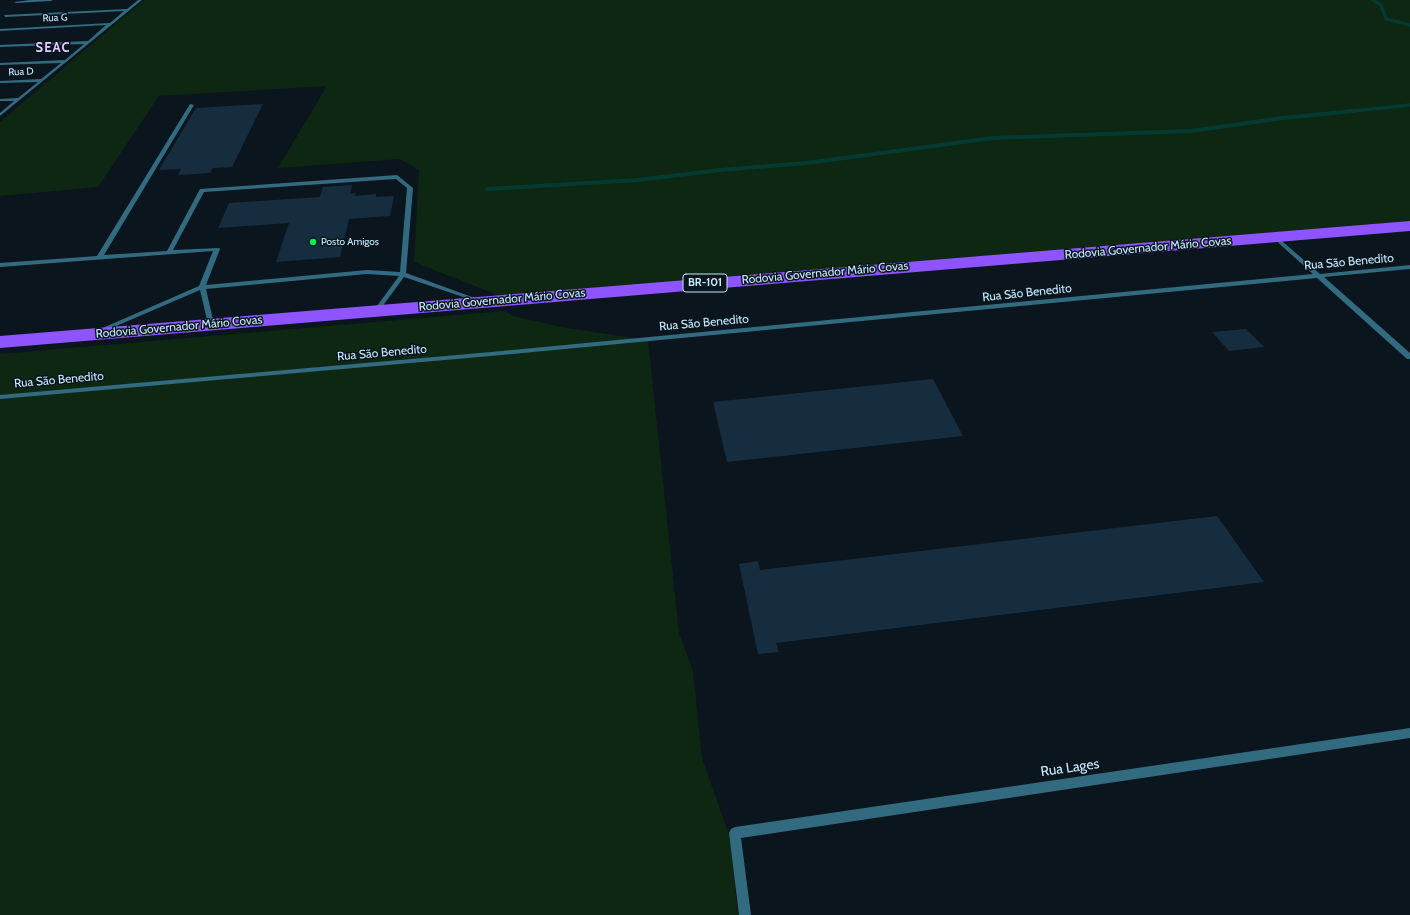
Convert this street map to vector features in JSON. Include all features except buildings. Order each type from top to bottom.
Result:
[{"type":"highway","name":"Rodovia Governador Mário Covas","points":[[0,342],[1410,226]]},
{"type":"street","points":[[16,2],[51,0]]},
{"type":"street","points":[[0,115],[140,0]]},
{"type":"street","points":[[5,16],[127,10]]},
{"type":"street","name":"Rua G","points":[[0,30],[110,24]]},
{"type":"street","points":[[0,46],[89,42]]},
{"type":"street","name":"Rua D","points":[[0,64],[65,61]]},
{"type":"street","name":"Rua D","points":[[0,82],[43,80]]},
{"type":"street","points":[[0,100],[19,99]]},
{"type":"street","points":[[99,258],[192,105]]},
{"type":"street","points":[[169,253],[202,190],[397,177],[410,188],[403,274],[377,310]]},
{"type":"street","points":[[1275,237],[1410,357]]},
{"type":"street","points":[[0,265],[217,249],[202,287],[210,324]]},
{"type":"street","name":"Rua São Benedito","points":[[0,396],[684,336],[1318,275],[1410,268]]},
{"type":"street","points":[[94,334],[202,287],[367,272],[403,274],[483,302]]},
{"type":"street","name":"Rua Lages","points":[[745,915],[735,833],[1410,733]]},
{"type":"green space","points":[[144,0],[1410,0],[1410,221],[500,296],[414,262],[419,170],[400,159],[278,168],[327,86],[159,96],[98,187],[0,196],[0,122]]},
{"type":"green space","points":[[505,311],[513,316],[566,328],[648,340],[679,633],[693,671],[702,758],[730,838],[738,915],[0,915],[0,354]]},
{"type":"waterway","points":[[1373,0],[1381,5],[1386,19],[1410,25]]},
{"type":"waterway","points":[[1343,112],[1410,105]]},
{"type":"waterway","points":[[1343,112],[1353,111]]},
{"type":"waterway","points":[[487,189],[638,180],[720,170],[807,163],[993,138],[1191,131],[1283,118],[1343,112]]},
{"type":"place","name":"Posto Amigos","points":[[313,242]]},
{"type":"district","name":"SEAC","points":[[53,48]]}]
